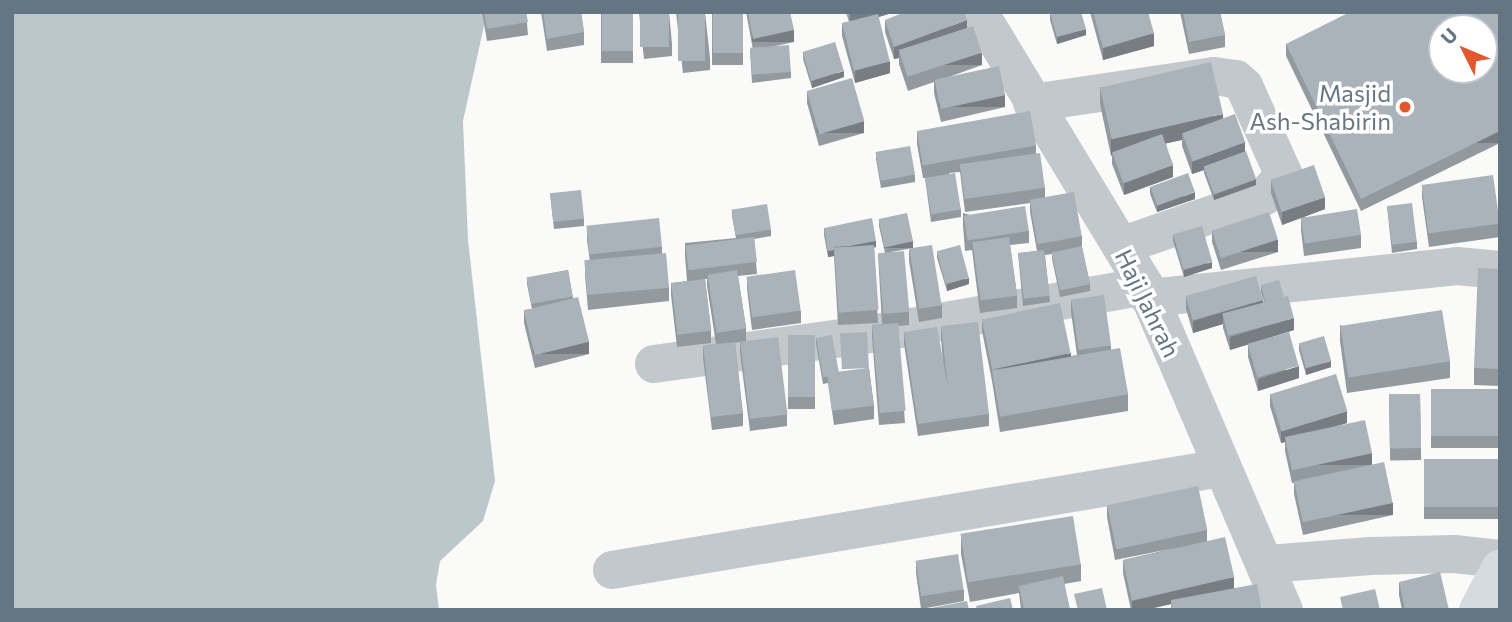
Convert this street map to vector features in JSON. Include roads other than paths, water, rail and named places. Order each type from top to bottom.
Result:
[{"type":"main road","points":[[1478,610],[1500,569]]},
{"type":"street","name":"Haji Jahrah","points":[[979,12],[1147,292],[1284,610]]},
{"type":"street","points":[[1032,103],[1214,76],[1236,79],[1244,86],[1283,173],[1277,183],[1265,196],[1121,246]]},
{"type":"street","points":[[653,364],[1147,292],[1457,266],[1500,270]]},
{"type":"street","points":[[612,569],[1222,468]]},
{"type":"street","points":[[1266,564],[1371,556],[1454,554],[1500,559]]},
{"type":"place","name":"Masjid Ash-Shabirin","points":[[1405,107]]}]
